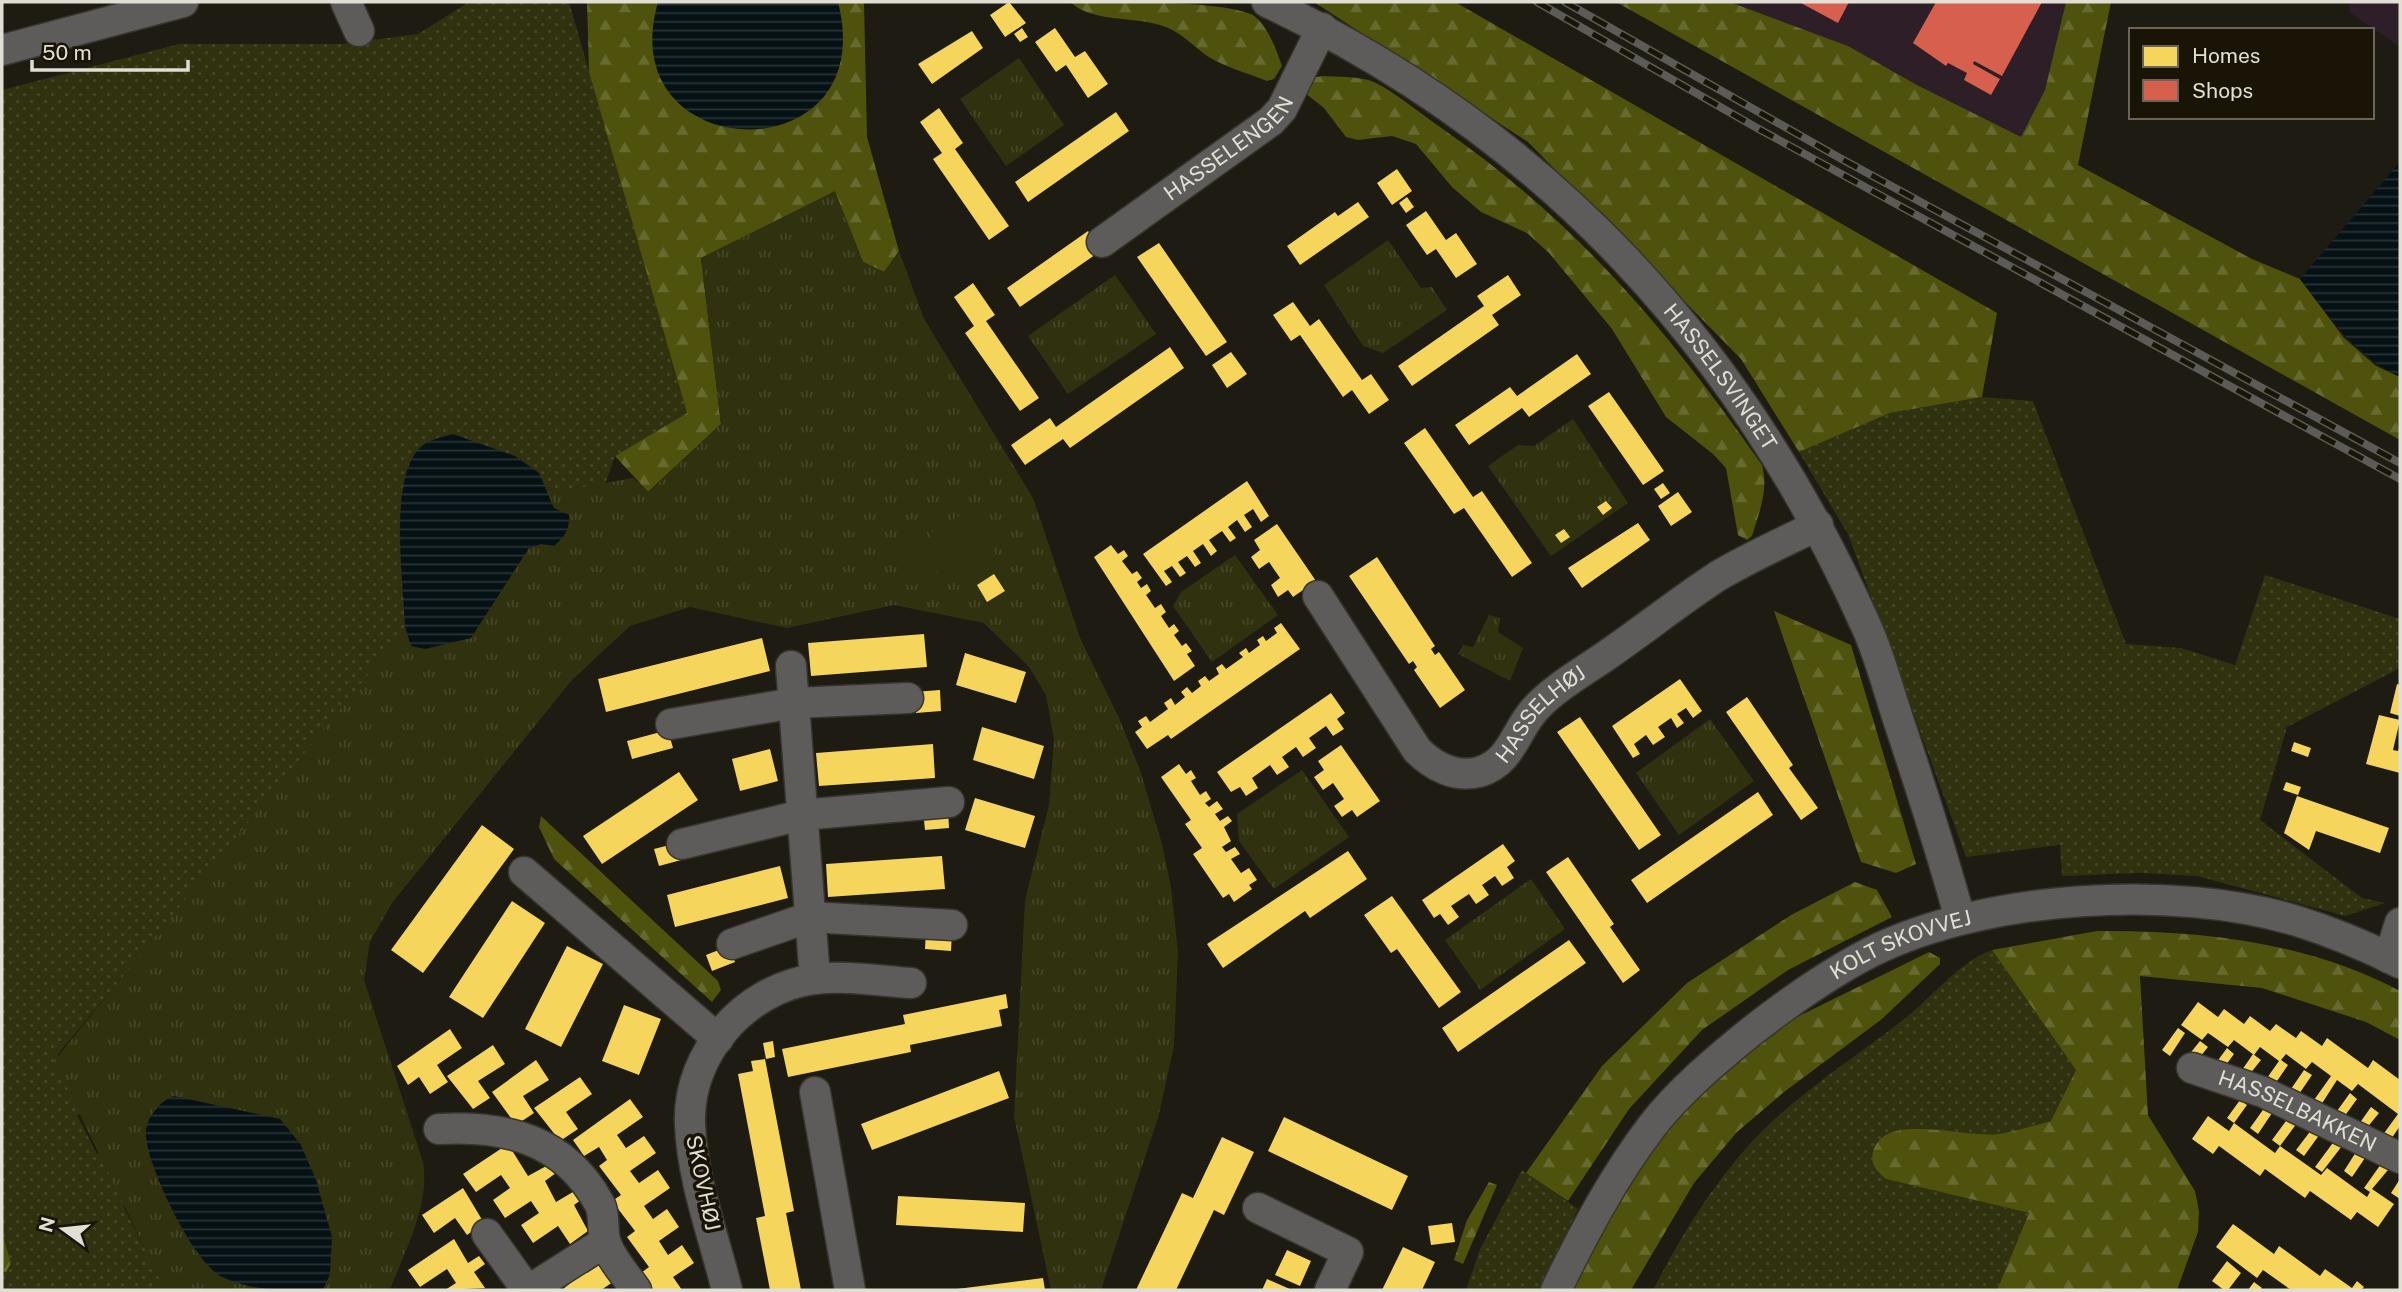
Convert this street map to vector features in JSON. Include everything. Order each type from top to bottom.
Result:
[{"type":"street","points":[[2,50],[183,2]]},
{"type":"street","points":[[346,2],[359,31]]},
{"type":"street","name":"HASSELSVINGET","points":[[1267,2],[1322,28],[1459,113],[1532,171],[1607,239],[1685,325],[1727,379],[1787,469],[1818,526],[1868,631],[1960,919]]},
{"type":"street","name":"HASSELENGEN","points":[[1102,242],[1271,121],[1282,108],[1322,28]]},
{"type":"street","name":"HASSELHØJ","points":[[1318,596],[1417,750],[1432,765],[1451,771],[1477,772],[1498,762],[1512,750],[1522,728],[1537,706],[1584,672],[1718,576],[1818,526]]},
{"type":"street","points":[[791,666],[815,979]]},
{"type":"street","points":[[671,724],[794,703],[908,698]]},
{"type":"street","points":[[682,844],[802,815],[949,802]]},
{"type":"street","points":[[524,872],[718,1039]]},
{"type":"street","name":"KOLT SKOVVEJ","points":[[1556,1290],[1592,1216],[1653,1125],[1714,1062],[1783,1006],[1872,952],[1960,919],[2101,900],[2202,903],[2297,921],[2395,961],[2400,923]]},
{"type":"street","points":[[732,944],[810,917],[952,925]]},
{"type":"street","name":"SKOVHØJ","points":[[727,1290],[692,1146],[690,1120],[701,1067],[718,1039],[744,1009],[764,996],[815,979],[911,983]]},
{"type":"street","name":"HASSELBAKKEN","points":[[2192,1068],[2263,1092],[2400,1158]]},
{"type":"street","points":[[815,1092],[850,1290]]},
{"type":"street","points":[[439,1129],[469,1127],[501,1132],[550,1147],[574,1166],[601,1205],[605,1242],[636,1290]]},
{"type":"street","points":[[1258,1208],[1348,1252],[1330,1290]]},
{"type":"street","points":[[487,1234],[528,1290],[605,1242]]},
{"type":"shaded area","points":[[658,2],[838,2],[841,59],[822,99],[788,122],[747,130],[706,121],[672,96],[654,57]]},
{"type":"shaded area","points":[[1730,2],[2066,2],[2045,90],[2021,138],[1848,46]]},
{"type":"shaded area","points":[[2349,2],[2400,2],[2400,47],[2374,28],[2350,13]]},
{"type":"shaded area","points":[[2400,162],[2400,377],[2356,347],[2300,279]]},
{"type":"shaded area","points":[[453,434],[515,456],[539,473],[554,508],[569,515],[568,525],[554,546],[541,544],[529,548],[471,638],[425,649],[411,646],[405,627],[400,532],[404,481],[411,460],[422,446]]},
{"type":"shaded area","points":[[174,1096],[280,1119],[301,1145],[316,1180],[332,1237],[330,1274],[323,1290],[272,1289],[234,1282],[222,1277],[198,1253],[164,1192],[146,1137],[147,1124],[154,1112],[168,1098]]},
{"type":"green space","points":[[469,2],[569,2],[687,413],[615,456],[590,528],[135,983],[120,980],[57,1055],[154,1066],[118,1107],[77,1115],[97,1154],[100,1149],[142,1197],[123,1206],[146,1251],[166,1243],[166,1290],[2,1290],[2,90],[179,44],[341,44],[418,34]]},
{"type":"green space","points":[[587,2],[864,2],[867,137],[899,251],[884,272],[863,262],[835,192],[701,258],[721,424],[648,492],[615,456],[687,413],[589,72]]},
{"type":"green space","points":[[1070,2],[1193,4],[1238,10],[1253,15],[1263,25],[1282,66],[1274,79],[1267,81],[1214,60],[1169,29],[1152,23],[1090,13]]},
{"type":"green space","points":[[1314,2],[1455,2],[1997,313],[1982,397],[1890,413],[1799,452],[1741,359],[1528,142]]},
{"type":"green space","points":[[1616,2],[1730,2],[1848,46],[1917,85],[2021,137],[2045,90],[2066,2],[2111,2],[2078,165],[2252,259],[2300,279],[2344,338],[2376,366],[2400,377],[2400,440]]},
{"type":"green space","points":[[1019,58],[1064,125],[1006,166],[960,99]]},
{"type":"green space","points":[[1322,76],[1368,80],[1399,97],[1489,163],[1535,201],[1617,281],[1691,369],[1762,465],[1764,492],[1752,536],[1747,540],[1738,535],[1726,468],[1713,454],[1666,417],[1612,329],[1549,253],[1527,233],[1481,212],[1452,187],[1416,144],[1392,136],[1358,140],[1346,137],[1324,108],[1305,93],[1312,78]]},
{"type":"green space","points":[[835,191],[863,262],[884,272],[899,251],[924,319],[1033,498],[1080,638],[1119,718],[1140,770],[1162,844],[1171,887],[1178,952],[1174,1046],[1158,1118],[1101,1290],[1051,1290],[1014,1117],[1025,900],[1049,805],[1054,740],[1046,695],[1029,667],[984,623],[894,605],[787,628],[690,607],[630,626],[571,681],[392,903],[370,942],[364,980],[423,1162],[424,1178],[415,1228],[390,1290],[165,1290],[54,1061],[510,500],[633,478],[649,492],[721,424],[701,258]]},
{"type":"green space","points":[[1388,240],[1421,288],[1432,287],[1447,310],[1383,353],[1363,346],[1324,285]]},
{"type":"green space","points":[[1115,275],[1156,334],[1068,394],[1028,336]]},
{"type":"green space","points":[[1982,397],[2033,401],[2126,644],[2181,648],[2235,665],[2265,575],[2400,619],[2400,668],[2287,727],[2260,820],[2362,898],[2385,903],[2345,916],[2197,876],[2139,873],[2062,876],[2060,845],[1966,857],[1848,534],[1799,452],[1890,413]]},
{"type":"green space","points":[[1573,419],[1628,503],[1551,556],[1488,466],[1518,445],[1534,446]]},
{"type":"green space","points":[[970,510],[1002,565],[961,589],[929,533]]},
{"type":"green space","points":[[927,535],[945,567],[912,586],[894,554]]},
{"type":"green space","points":[[1235,555],[1278,615],[1212,662],[1173,606],[1181,592]]},
{"type":"green space","points":[[1774,611],[1851,645],[1916,864],[1896,873],[1861,862]]},
{"type":"green space","points":[[1489,615],[1500,618],[1498,632],[1523,648],[1510,681],[1458,654],[1463,645],[1473,647]]},
{"type":"green space","points":[[1710,719],[1754,781],[1679,835],[1636,773]]},
{"type":"green space","points":[[1302,770],[1349,837],[1274,889],[1239,841],[1237,814]]},
{"type":"green space","points":[[541,816],[718,981],[721,990],[712,1002],[554,859],[539,827]]},
{"type":"green space","points":[[1531,879],[1565,929],[1480,990],[1445,940]]},
{"type":"green space","points":[[1855,882],[1877,890],[1892,917],[1788,970],[1702,1030],[1629,1109],[1568,1201],[1526,1173],[1602,1066],[1687,983],[1791,915]]},
{"type":"green space","points":[[2097,931],[2175,933],[2253,942],[2329,961],[2400,991],[2400,1040],[2366,1022],[2262,988],[2140,976],[2148,1115],[2195,1191],[2199,1211],[2198,1232],[2177,1290],[1997,1290],[2029,1213],[1886,1179],[1873,1165],[1873,1152],[1880,1139],[1892,1132],[1908,1129],[1998,1134],[2051,1121],[2076,1070],[1992,950]]},
{"type":"green space","points":[[1992,950],[2076,1070],[2051,1121],[2010,1132],[1982,1135],[1933,1129],[1902,1130],[1888,1134],[1876,1143],[1886,1179],[2029,1213],[1997,1290],[1653,1290],[1707,1198],[1733,1163],[1765,1128],[1804,1094],[1909,1015],[1958,970]]},
{"type":"green space","points":[[1929,952],[1940,958],[1940,964],[1882,1019],[1784,1092],[1737,1132],[1694,1183],[1631,1290],[1567,1290],[1596,1233],[1668,1126],[1720,1076],[1795,1018]]},
{"type":"green space","points":[[1522,1170],[1578,1209],[1539,1290],[1466,1290],[1480,1249]]},
{"type":"green space","points":[[1489,1182],[1497,1185],[1463,1264],[1454,1260],[1467,1220]]},
{"type":"green space","points":[[2,1233],[11,1263],[6,1272],[2,1271]]},
{"type":"building: Homes","points":[[1009,2],[1026,23],[1005,37],[990,15]]},
{"type":"building: Homes","points":[[1022,28],[1028,37],[1020,42],[1014,34]]},
{"type":"building: Homes","points":[[1055,28],[1075,57],[1085,51],[1108,84],[1088,98],[1066,65],[1056,72],[1035,42]]},
{"type":"building: Homes","points":[[972,31],[983,48],[932,84],[918,64]]},
{"type":"building: Homes","points":[[939,108],[963,143],[955,149],[1009,226],[989,240],[933,159],[942,153],[920,122]]},
{"type":"building: Homes","points":[[1116,112],[1129,131],[1028,202],[1015,182]]},
{"type":"building: Homes","points":[[1397,169],[1412,191],[1392,205],[1377,183]]},
{"type":"building: Homes","points":[[1407,197],[1414,207],[1406,213],[1399,203]]},
{"type":"building: Homes","points":[[1358,202],[1369,217],[1300,265],[1287,246],[1335,212],[1338,216]]},
{"type":"building: Homes","points":[[1426,211],[1446,240],[1456,233],[1477,264],[1456,278],[1436,249],[1427,255],[1406,225]]},
{"type":"building: Homes","points":[[1088,231],[1102,250],[1020,307],[1007,288]]},
{"type":"building: Homes","points":[[1159,243],[1227,342],[1206,356],[1137,257]]},
{"type":"building: Homes","points":[[1508,275],[1521,295],[1492,315],[1499,325],[1412,386],[1398,366],[1484,306],[1477,296]]},
{"type":"building: Homes","points":[[973,283],[995,315],[986,321],[1039,398],[1020,411],[965,333],[974,326],[954,297]]},
{"type":"building: Homes","points":[[1293,302],[1310,326],[1319,319],[1362,380],[1371,374],[1389,400],[1369,414],[1352,390],[1343,397],[1300,335],[1291,341],[1273,315]]},
{"type":"building: Homes","points":[[1170,347],[1184,368],[1070,448],[1063,439],[1025,465],[1011,445],[1050,418],[1056,427]]},
{"type":"building: Homes","points":[[1231,352],[1247,374],[1227,388],[1212,365]]},
{"type":"building: Homes","points":[[1577,354],[1591,374],[1529,417],[1522,408],[1469,445],[1455,425],[1510,387],[1517,396]]},
{"type":"building: Homes","points":[[1609,392],[1664,471],[1643,485],[1588,406]]},
{"type":"building: Homes","points":[[1425,428],[1473,497],[1482,491],[1532,563],[1512,577],[1464,508],[1454,514],[1404,443]]},
{"type":"building: Homes","points":[[1247,481],[1269,516],[1261,522],[1253,509],[1244,515],[1252,527],[1245,532],[1237,520],[1228,527],[1236,538],[1230,542],[1222,531],[1209,540],[1217,551],[1211,556],[1203,544],[1193,551],[1201,563],[1195,567],[1187,556],[1178,562],[1186,573],[1180,577],[1172,566],[1164,571],[1172,582],[1166,586],[1143,554]]},
{"type":"building: Homes","points":[[1663,483],[1670,493],[1661,499],[1654,489]]},
{"type":"building: Homes","points":[[1678,492],[1692,512],[1671,526],[1658,506]]},
{"type":"building: Homes","points":[[1606,501],[1612,508],[1603,515],[1597,507]]},
{"type":"building: Homes","points":[[1638,523],[1650,540],[1582,588],[1568,568]]},
{"type":"building: Homes","points":[[1277,524],[1316,581],[1293,597],[1288,590],[1278,597],[1271,585],[1280,578],[1269,562],[1259,569],[1251,557],[1260,550],[1254,540]]},
{"type":"building: Homes","points":[[1564,529],[1570,537],[1561,543],[1555,535]]},
{"type":"building: Homes","points":[[1111,545],[1118,554],[1124,550],[1128,556],[1122,561],[1132,574],[1137,571],[1142,578],[1137,582],[1141,588],[1147,584],[1151,591],[1146,595],[1155,608],[1161,604],[1166,612],[1161,616],[1169,628],[1174,624],[1179,631],[1174,635],[1182,646],[1186,643],[1192,651],[1187,654],[1195,666],[1174,681],[1094,557]]},
{"type":"building: Homes","points":[[1377,557],[1435,646],[1431,649],[1435,655],[1439,652],[1465,690],[1440,708],[1414,670],[1417,667],[1413,661],[1409,664],[1349,576]]},
{"type":"building: Homes","points":[[994,574],[1005,591],[987,602],[977,585]]},
{"type":"building: Homes","points":[[1281,623],[1300,649],[1171,739],[1168,735],[1147,749],[1135,732],[1142,727],[1138,721],[1146,716],[1150,722],[1168,709],[1164,703],[1171,698],[1175,705],[1185,697],[1181,692],[1187,687],[1192,693],[1201,686],[1198,681],[1205,676],[1209,681],[1219,674],[1216,668],[1222,664],[1226,669],[1243,657],[1239,653],[1246,648],[1249,653],[1260,645],[1257,640],[1263,636],[1266,641],[1277,633],[1274,628]]},
{"type":"building: Homes","points":[[924,634],[927,667],[811,676],[808,643]]},
{"type":"building: Homes","points":[[762,638],[770,671],[606,712],[598,679]]},
{"type":"building: Homes","points":[[965,653],[1026,672],[1016,703],[956,685]]},
{"type":"building: Homes","points":[[1680,679],[1702,711],[1693,718],[1686,708],[1677,714],[1684,723],[1677,728],[1671,718],[1658,727],[1665,737],[1653,745],[1646,735],[1634,744],[1640,754],[1633,758],[1612,726]]},
{"type":"building: Homes","points":[[2397,684],[2400,685],[2400,716],[2390,713]]},
{"type":"building: Homes","points":[[940,690],[941,711],[916,713],[914,692]]},
{"type":"building: Homes","points":[[1331,693],[1345,713],[1337,719],[1344,729],[1333,736],[1326,726],[1309,738],[1316,748],[1303,757],[1296,747],[1282,757],[1289,767],[1277,775],[1270,765],[1252,778],[1258,788],[1246,796],[1240,787],[1231,792],[1217,772]]},
{"type":"building: Homes","points":[[1747,697],[1793,765],[1789,768],[1818,808],[1801,820],[1726,712]]},
{"type":"building: Homes","points":[[2379,715],[2400,720],[2393,750],[2398,751],[2400,746],[2400,773],[2366,764]]},
{"type":"building: Homes","points":[[1580,717],[1661,835],[1639,850],[1557,732]]},
{"type":"building: Homes","points":[[982,727],[1044,746],[1034,779],[973,760]]},
{"type":"building: Homes","points":[[668,730],[673,748],[632,759],[627,741]]},
{"type":"building: Homes","points":[[2294,742],[2311,748],[2308,757],[2291,751]]},
{"type":"building: Homes","points":[[933,744],[935,778],[819,786],[816,753]]},
{"type":"building: Homes","points":[[1341,745],[1380,801],[1357,817],[1352,810],[1342,817],[1334,806],[1344,799],[1333,783],[1323,790],[1314,777],[1324,770],[1318,761]]},
{"type":"building: Homes","points":[[770,749],[778,781],[740,791],[732,759]]},
{"type":"building: Homes","points":[[1179,764],[1186,774],[1191,770],[1196,778],[1191,781],[1200,795],[1206,791],[1211,799],[1205,803],[1209,807],[1217,801],[1223,809],[1215,814],[1220,821],[1228,816],[1232,821],[1224,827],[1231,841],[1222,847],[1226,852],[1235,847],[1240,854],[1231,859],[1241,873],[1249,868],[1257,880],[1249,885],[1252,889],[1234,902],[1229,894],[1223,898],[1193,854],[1202,848],[1185,824],[1191,820],[1161,777]]},
{"type":"building: Homes","points":[[679,772],[698,800],[602,864],[583,836]]},
{"type":"building: Homes","points":[[2286,782],[2301,787],[2298,795],[2283,790]]},
{"type":"building: Homes","points":[[1758,792],[1773,815],[1647,903],[1631,880]]},
{"type":"building: Homes","points":[[2297,796],[2389,828],[2380,853],[2316,831],[2309,850],[2284,833]]},
{"type":"building: Homes","points":[[975,798],[1035,816],[1025,848],[965,830]]},
{"type":"building: Homes","points":[[948,809],[949,828],[925,830],[923,811]]},
{"type":"building: Homes","points":[[482,825],[514,849],[423,973],[391,950]]},
{"type":"building: Homes","points":[[681,842],[685,859],[659,866],[654,849]]},
{"type":"building: Homes","points":[[1503,844],[1515,861],[1507,867],[1514,878],[1502,886],[1495,876],[1482,885],[1489,895],[1476,904],[1469,894],[1451,906],[1459,917],[1448,925],[1440,914],[1434,918],[1422,900]]},
{"type":"building: Homes","points":[[1348,851],[1367,879],[1310,918],[1305,911],[1223,968],[1207,944]]},
{"type":"building: Homes","points":[[942,856],[945,889],[828,897],[826,864]]},
{"type":"building: Homes","points":[[1568,857],[1614,924],[1610,927],[1640,970],[1623,983],[1546,872]]},
{"type":"building: Homes","points":[[780,866],[788,898],[675,927],[667,895]]},
{"type":"building: Homes","points":[[1392,896],[1461,992],[1439,1008],[1397,949],[1391,953],[1364,915]]},
{"type":"building: Homes","points":[[512,901],[545,923],[483,1018],[449,997]]},
{"type":"building: Homes","points":[[926,930],[952,932],[951,951],[925,949]]},
{"type":"building: Homes","points":[[1569,940],[1586,963],[1458,1052],[1442,1028]]},
{"type":"building: Homes","points":[[567,946],[603,964],[561,1047],[525,1029]]},
{"type":"building: Homes","points":[[729,946],[735,962],[712,971],[706,955]]},
{"type":"building: Homes","points":[[1006,994],[1008,1008],[999,1010],[1002,1026],[910,1045],[911,1052],[788,1077],[782,1049],[905,1024],[903,1015]]},
{"type":"building: Homes","points":[[2198,1002],[2218,1017],[2224,1009],[2244,1024],[2250,1016],[2270,1031],[2276,1024],[2296,1038],[2301,1031],[2322,1046],[2327,1038],[2368,1068],[2373,1060],[2400,1080],[2400,1126],[2389,1142],[2382,1136],[2398,1114],[2358,1084],[2352,1091],[2337,1080],[2321,1105],[2314,1100],[2331,1076],[2312,1062],[2306,1069],[2286,1054],[2281,1060],[2288,1065],[2275,1084],[2267,1078],[2279,1061],[2260,1047],[2254,1055],[2234,1040],[2228,1047],[2208,1033],[2202,1040],[2181,1025]]},
{"type":"building: Homes","points":[[624,1005],[661,1019],[639,1075],[602,1061]]},
{"type":"building: Homes","points":[[2178,1028],[2185,1033],[2170,1056],[2162,1050]]},
{"type":"building: Homes","points":[[450,1029],[462,1048],[437,1065],[448,1082],[430,1094],[419,1077],[408,1085],[397,1066]]},
{"type":"building: Homes","points":[[773,1041],[775,1057],[766,1059],[763,1043]]},
{"type":"building: Homes","points":[[2200,1041],[2208,1047],[2196,1062],[2188,1056]]},
{"type":"building: Homes","points":[[493,1045],[505,1064],[478,1081],[490,1098],[473,1109],[447,1076]]},
{"type":"building: Homes","points":[[2227,1048],[2234,1054],[2223,1069],[2216,1063]]},
{"type":"building: Homes","points":[[2253,1054],[2261,1060],[2249,1075],[2242,1070]]},
{"type":"building: Homes","points":[[765,1059],[794,1211],[786,1213],[801,1290],[770,1290],[756,1218],[765,1216],[738,1074],[753,1071],[751,1061]]},
{"type":"building: Homes","points":[[536,1060],[549,1080],[523,1096],[534,1113],[516,1125],[492,1092]]},
{"type":"building: Homes","points":[[2304,1070],[2312,1075],[2299,1094],[2291,1089]]},
{"type":"building: Homes","points":[[999,1071],[1009,1098],[872,1150],[861,1124]]},
{"type":"building: Homes","points":[[580,1077],[592,1094],[566,1112],[578,1129],[560,1141],[534,1108]]},
{"type":"building: Homes","points":[[2350,1093],[2357,1099],[2344,1117],[2337,1111]]},
{"type":"building: Homes","points":[[630,1099],[643,1117],[617,1135],[626,1148],[644,1136],[656,1153],[630,1171],[639,1183],[658,1170],[670,1188],[644,1206],[653,1219],[667,1209],[679,1227],[659,1241],[668,1255],[682,1245],[694,1263],[673,1277],[682,1290],[653,1290],[641,1273],[649,1267],[627,1237],[635,1231],[612,1201],[621,1195],[599,1166],[607,1160],[599,1147],[584,1156],[573,1140]]},
{"type":"building: Homes","points":[[2240,1100],[2247,1105],[2234,1123],[2227,1118]]},
{"type":"building: Homes","points":[[2265,1107],[2272,1113],[2258,1134],[2250,1128]]},
{"type":"building: Homes","points":[[2371,1107],[2379,1113],[2366,1129],[2359,1124]]},
{"type":"building: Homes","points":[[2208,1116],[2229,1131],[2234,1123],[2275,1153],[2280,1146],[2321,1175],[2327,1168],[2367,1197],[2370,1192],[2364,1188],[2381,1164],[2388,1170],[2372,1189],[2394,1204],[2378,1227],[2357,1212],[2351,1220],[2310,1191],[2305,1198],[2265,1169],[2260,1176],[2219,1146],[2213,1154],[2192,1139]]},
{"type":"building: Homes","points":[[1284,1117],[1408,1176],[1392,1210],[1268,1151]]},
{"type":"building: Homes","points":[[2289,1117],[2297,1123],[2280,1146],[2272,1140]]},
{"type":"building: Homes","points":[[2312,1129],[2320,1134],[2304,1156],[2296,1150]]},
{"type":"building: Homes","points":[[1222,1137],[1254,1152],[1224,1215],[1214,1210],[1176,1290],[1136,1290],[1182,1193],[1193,1198]]},
{"type":"building: Homes","points":[[2335,1140],[2342,1146],[2322,1172],[2315,1167]]},
{"type":"building: Homes","points":[[508,1144],[528,1176],[550,1164],[556,1173],[545,1181],[556,1202],[578,1189],[584,1198],[574,1205],[588,1231],[570,1244],[558,1226],[533,1243],[521,1225],[539,1213],[531,1201],[505,1218],[493,1200],[510,1188],[501,1175],[476,1192],[463,1174]]},
{"type":"building: Homes","points":[[2356,1152],[2365,1158],[2352,1177],[2344,1171]]},
{"type":"building: Homes","points":[[2400,1179],[2400,1199],[2391,1193]]},
{"type":"building: Homes","points":[[463,1188],[484,1223],[467,1235],[455,1218],[434,1233],[422,1215]]},
{"type":"building: Homes","points":[[898,1196],[1025,1203],[1023,1232],[896,1225]]},
{"type":"building: Homes","points":[[1452,1223],[1455,1242],[1431,1245],[1428,1226]]},
{"type":"building: Homes","points":[[2233,1224],[2274,1254],[2279,1246],[2320,1276],[2325,1269],[2352,1288],[2357,1281],[2364,1287],[2361,1290],[2291,1290],[2263,1270],[2257,1278],[2216,1247]]},
{"type":"building: Homes","points":[[454,1239],[468,1263],[479,1256],[485,1264],[474,1272],[485,1288],[445,1290],[456,1283],[447,1269],[420,1287],[408,1270]]},
{"type":"building: Homes","points":[[1403,1247],[1435,1262],[1422,1290],[1382,1290]]},
{"type":"building: Homes","points":[[1287,1250],[1311,1261],[1300,1286],[1275,1275]]},
{"type":"building: Homes","points":[[2227,1261],[2241,1273],[2228,1290],[2224,1290],[2212,1281]]},
{"type":"building: Homes","points":[[604,1262],[616,1280],[601,1290],[562,1290],[585,1271],[587,1273]]},
{"type":"building: Homes","points":[[1043,1278],[1045,1290],[957,1289]]},
{"type":"building: Homes","points":[[1267,1279],[1292,1290],[1262,1290]]},
{"type":"building: Homes","points":[[2254,1282],[2262,1288],[2248,1290]]},
{"type":"building: Shops","points":[[1799,2],[1849,2],[1838,23]]},
{"type":"building: Shops","points":[[1936,2],[2042,2],[2002,76],[1974,61],[1973,64],[2000,79],[1991,95],[1964,80],[1967,73],[1948,63],[1946,66],[1913,43]]},
{"type":"railway","points":[[1537,2],[1757,128],[2400,479]]},
{"type":"railway","points":[[1565,2],[1838,157],[2400,463]]}]
